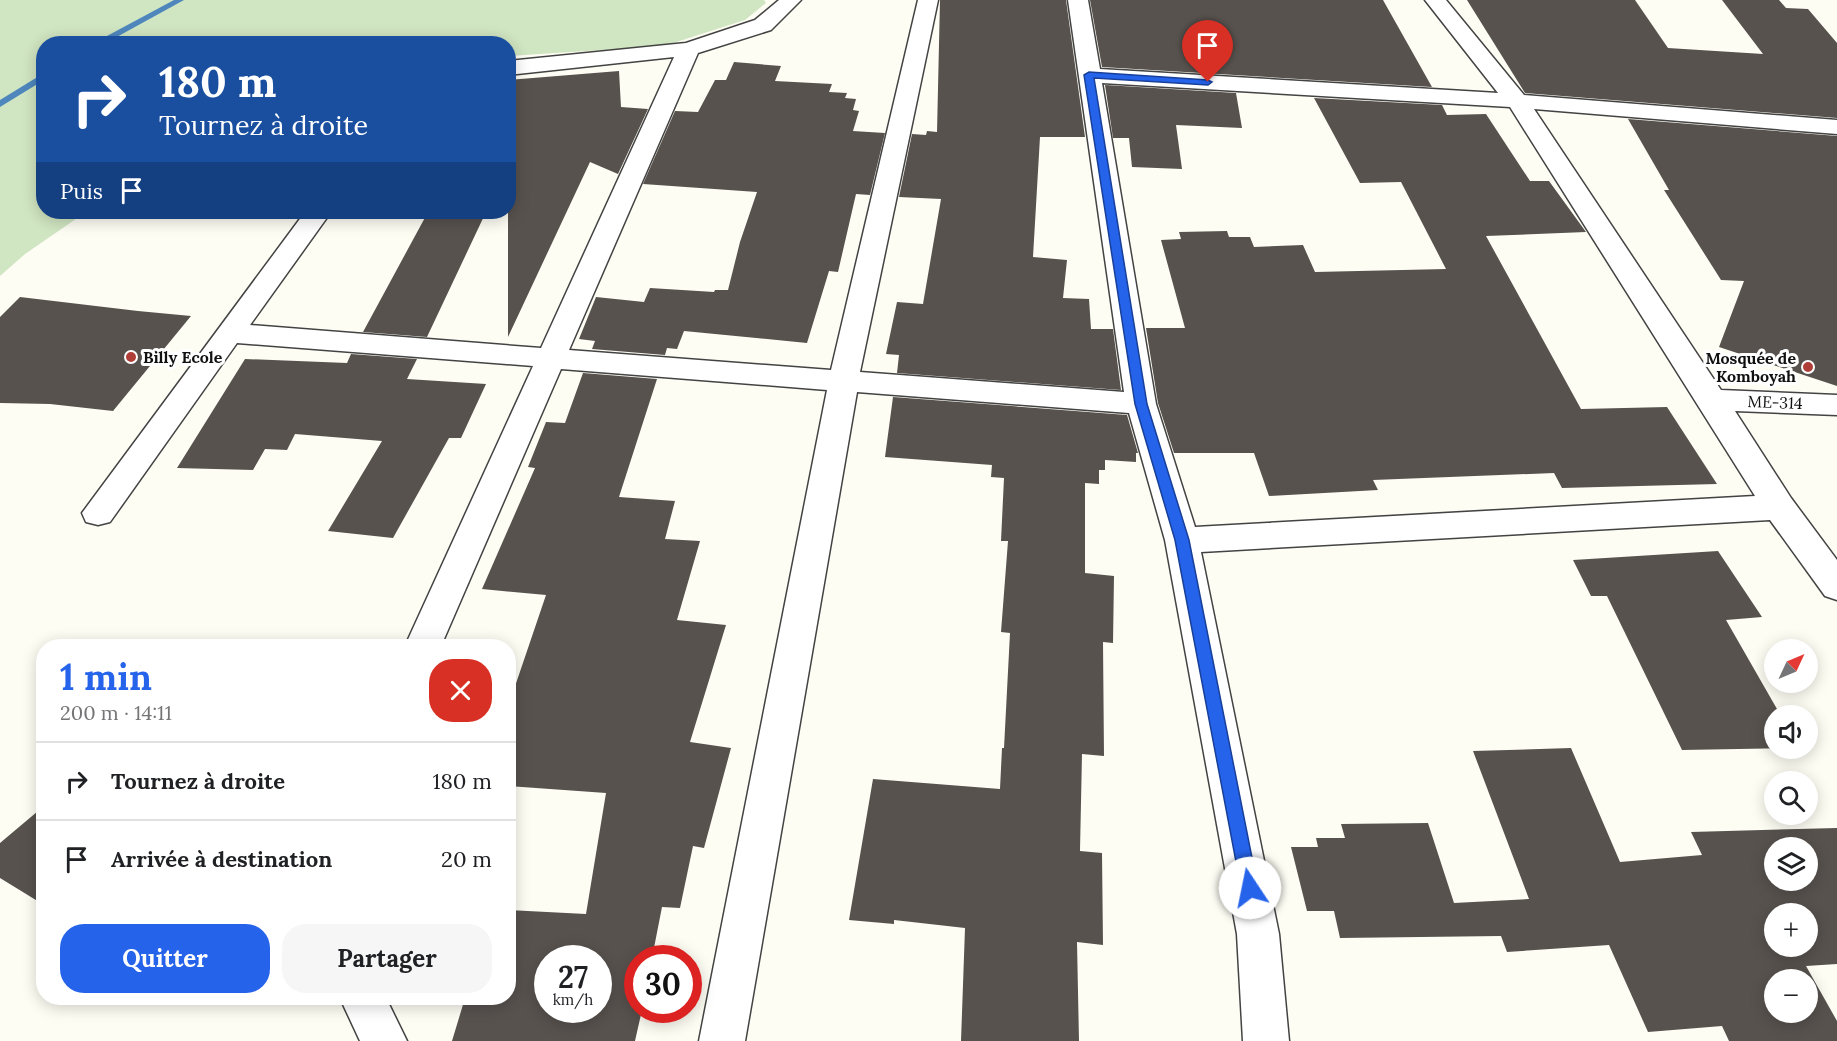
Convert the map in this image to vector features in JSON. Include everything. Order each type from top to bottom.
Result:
[{"type":"street","points":[[516,67],[689,49],[763,25],[791,0]]},
{"type":"street","points":[[722,1041],[844,379],[928,0]]},
{"type":"street","points":[[1078,0],[1141,404],[1182,540],[1258,934],[1266,1041]]},
{"type":"street","points":[[1435,0],[1517,101],[1779,507],[1837,586]]},
{"type":"street","points":[[426,639],[689,49]]},
{"type":"street","points":[[1089,75],[1517,101],[1837,127]]},
{"type":"street","points":[[98,513],[313,219]]},
{"type":"street","points":[[229,333],[844,379],[1141,404]]},
{"type":"street","name":"ME-314","points":[[1712,400],[1837,405]]},
{"type":"street","points":[[1182,540],[1779,507]]},
{"type":"street","points":[[366,1005],[384,1041]]},
{"type":"green space","points":[[0,0],[764,0],[766,3],[745,20],[664,46],[516,56],[516,36],[36,36],[36,219],[76,219],[25,254],[0,276]]},
{"type":"building","points":[[940,0],[1066,0],[1085,137],[1040,137],[1033,257],[1067,260],[1063,298],[1089,299],[1091,329],[1113,329],[1121,390],[897,373],[899,355],[886,354],[897,302],[923,304],[941,199],[899,197],[912,134],[926,135],[927,131],[937,132]]},
{"type":"building","points":[[1090,0],[1383,0],[1432,87],[1102,67]]},
{"type":"building","points":[[1467,0],[1635,0],[1668,48],[1763,54],[1722,0],[1779,0],[1786,8],[1808,9],[1837,43],[1837,118],[1525,93]]},
{"type":"building","points":[[734,62],[781,66],[775,81],[832,84],[829,92],[847,93],[845,98],[856,99],[853,110],[859,111],[853,131],[885,133],[870,195],[856,194],[838,272],[829,271],[807,343],[684,331],[677,349],[667,348],[665,355],[592,349],[595,341],[579,339],[596,297],[644,302],[650,288],[714,292],[715,290],[728,290],[740,242],[757,192],[643,184],[675,111],[698,112],[715,80],[726,80]]},
{"type":"building","points":[[619,71],[621,107],[648,109],[618,174],[590,162],[508,337],[508,219],[516,219],[516,79]]},
{"type":"building","points":[[1105,85],[1236,93],[1242,128],[1176,125],[1182,169],[1132,167],[1129,138],[1113,138]]},
{"type":"building","points":[[1314,98],[1442,105],[1447,115],[1486,114],[1530,181],[1549,181],[1586,232],[1486,236],[1581,409],[1667,407],[1717,484],[1562,488],[1554,473],[1373,480],[1378,490],[1269,496],[1254,453],[1174,453],[1158,403],[1146,328],[1185,328],[1161,240],[1181,239],[1179,232],[1227,231],[1229,237],[1250,237],[1254,247],[1303,245],[1315,272],[1446,269],[1401,182],[1360,183]]},
{"type":"building","points":[[1628,119],[1837,136],[1837,386],[1719,347],[1744,281],[1721,280],[1664,190],[1669,190]]},
{"type":"building","points":[[424,219],[483,219],[427,337],[363,332]]},
{"type":"building","points":[[20,297],[191,316],[113,411],[50,404],[0,403],[0,317]]},
{"type":"building","points":[[351,354],[417,359],[407,379],[486,384],[461,438],[449,438],[393,538],[328,531],[382,441],[295,434],[287,450],[265,449],[253,470],[177,468],[245,359],[347,363]]},
{"type":"building","points":[[583,373],[657,379],[619,497],[675,501],[665,539],[700,541],[677,620],[726,625],[690,742],[731,748],[704,848],[693,846],[680,908],[662,907],[655,945],[624,945],[624,1023],[639,1023],[635,1041],[452,1041],[463,1005],[516,1005],[516,910],[586,914],[606,793],[516,787],[516,683],[546,595],[482,589],[535,468],[528,467],[546,422],[565,423]]},
{"type":"building","points":[[893,397],[1127,415],[1138,453],[1136,453],[1136,462],[1105,460],[1105,470],[1099,470],[1099,484],[1085,483],[1085,573],[1114,576],[1113,643],[1103,642],[1104,756],[1082,754],[1080,851],[1102,853],[1103,945],[1077,942],[1079,1041],[961,1041],[965,928],[894,920],[894,924],[849,920],[873,779],[1000,789],[1002,748],[1004,748],[1010,633],[1001,632],[1008,541],[1001,541],[1004,478],[991,477],[992,465],[885,457]]},
{"type":"building","points":[[1718,551],[1762,617],[1726,620],[1764,686],[1764,693],[1768,693],[1775,705],[1764,705],[1764,749],[1682,750],[1607,596],[1591,596],[1573,560]]},
{"type":"building","points":[[1571,748],[1620,862],[1702,855],[1691,832],[1837,828],[1837,964],[1806,966],[1808,969],[1764,969],[1764,1023],[1818,1023],[1818,987],[1837,1021],[1837,1041],[1729,1041],[1722,1026],[1648,1032],[1609,945],[1507,952],[1501,936],[1340,938],[1334,911],[1307,911],[1291,847],[1318,847],[1316,838],[1345,838],[1341,824],[1428,823],[1454,903],[1529,899],[1473,751]]},
{"type":"building","points":[[36,813],[36,900],[0,878],[0,843]]},
{"type":"waterway","points":[[111,36],[180,0]]},
{"type":"waterway","points":[[0,104],[36,81]]},
{"type":"place","name":"Billy Ecole","points":[[131,357]]},
{"type":"place","name":"Mosquée de Komboyah","points":[[1808,367]]},
{"type":"route","points":[[1208,82],[1089,75],[1141,404],[1182,540],[1250,888]]}]
